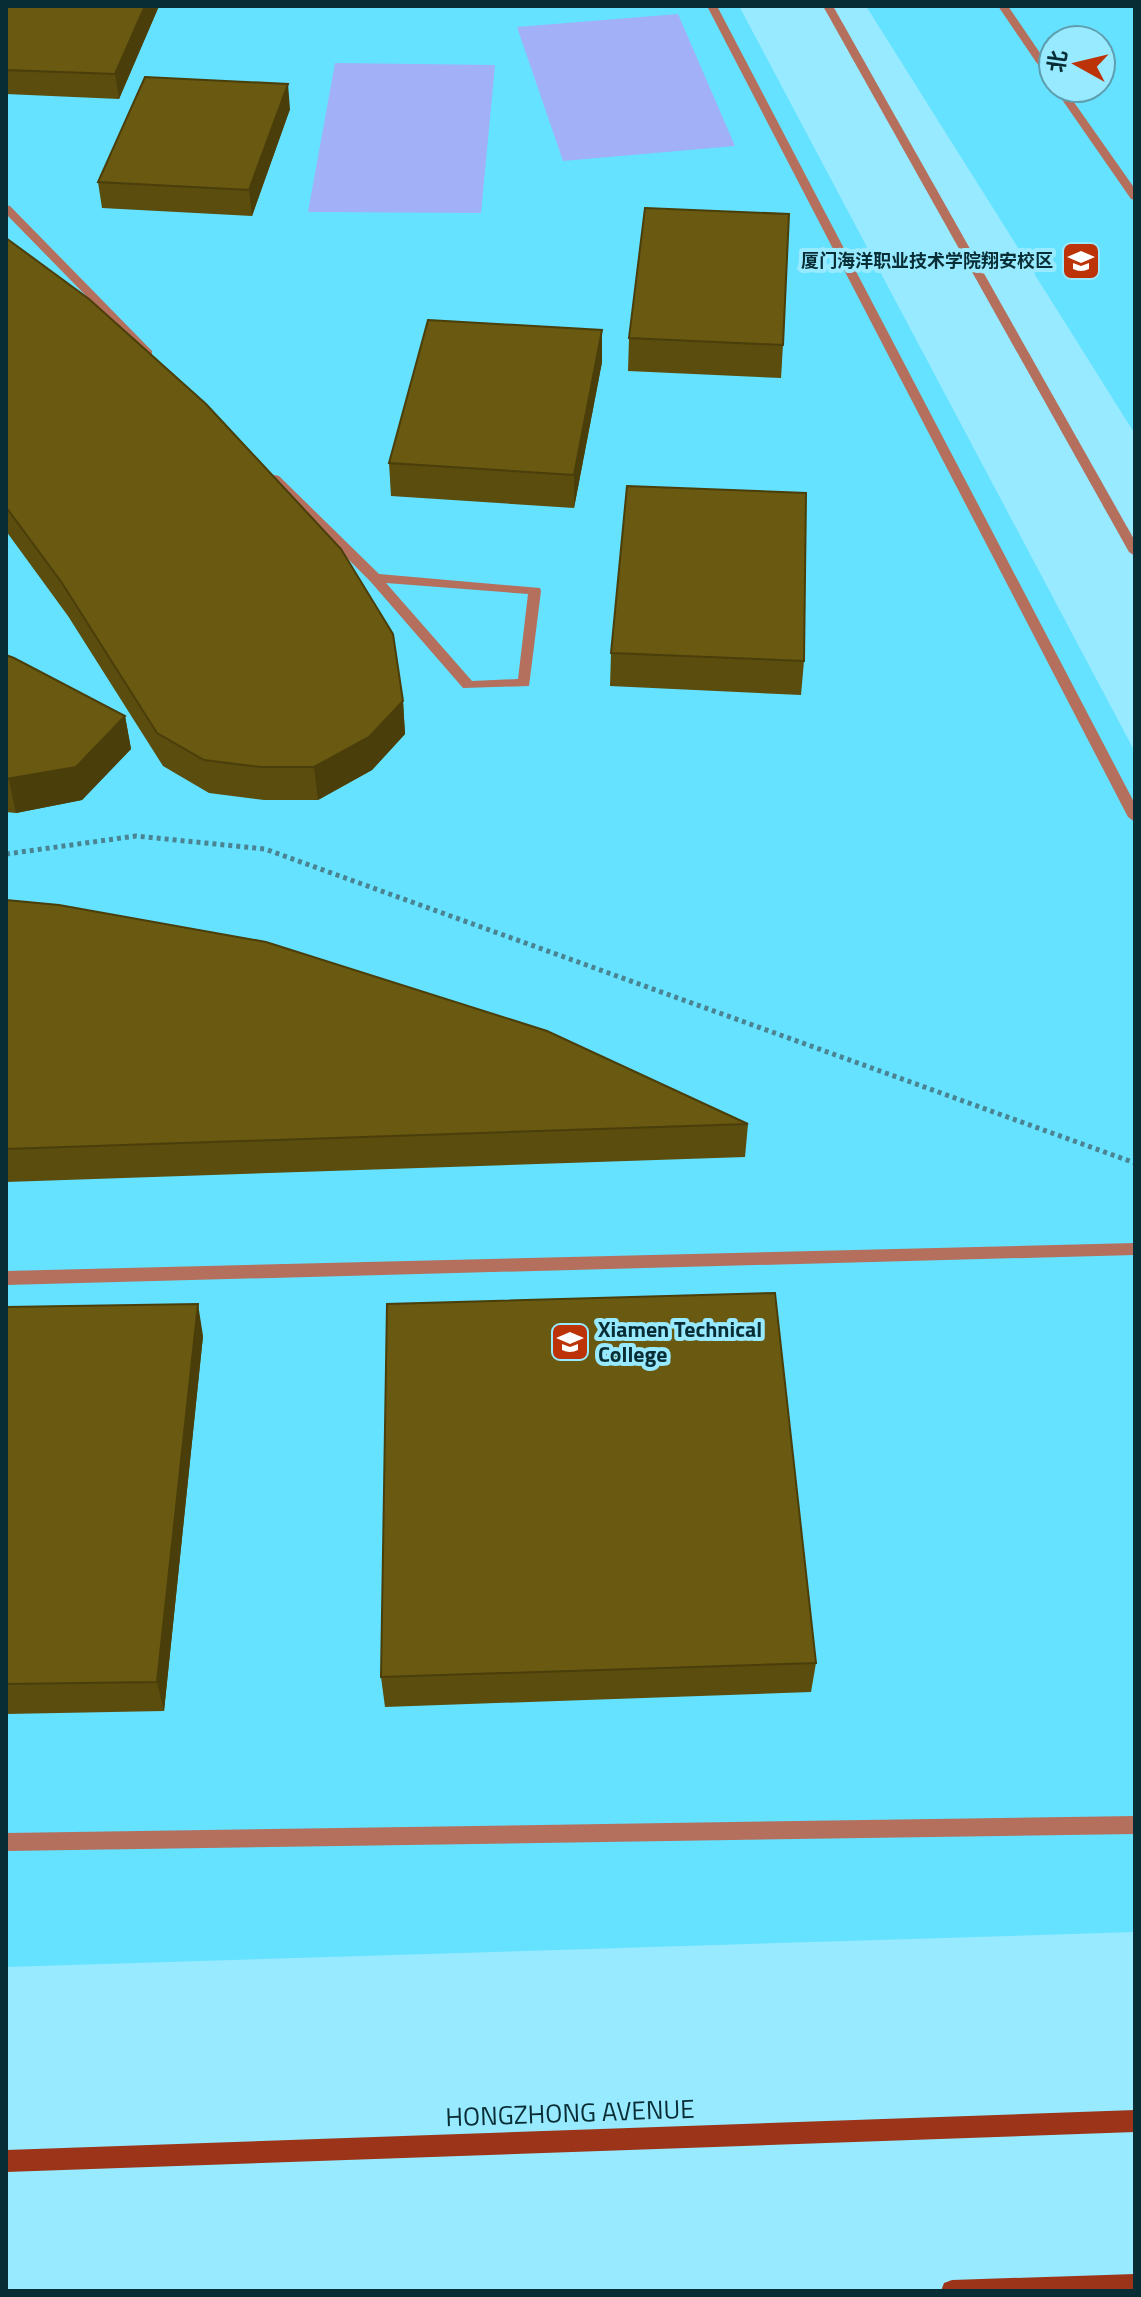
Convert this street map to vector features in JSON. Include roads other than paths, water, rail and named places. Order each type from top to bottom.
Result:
[{"type":"main road","name":"HONGZHONG AVENUE","points":[[6,2161],[1135,2121]]},
{"type":"main road","points":[[952,2291],[1135,2285]]},
{"type":"street","points":[[712,6],[1135,817]]},
{"type":"street","points":[[828,6],[1135,552]]},
{"type":"street","points":[[1003,6],[1037,56]]},
{"type":"street","points":[[1070,104],[1135,197]]},
{"type":"street","points":[[6,208],[154,359]]},
{"type":"street","points":[[264,469],[375,578],[468,685],[524,683],[535,591],[375,578]]},
{"type":"street","points":[[6,1278],[1135,1249]]},
{"type":"street","points":[[6,1842],[1135,1825]]},
{"type":"place","name":"厦门海洋职业技术学院翔安校区","points":[[1081,261]]},
{"type":"place","name":"Xiamen Technical College","points":[[570,1342]]}]
